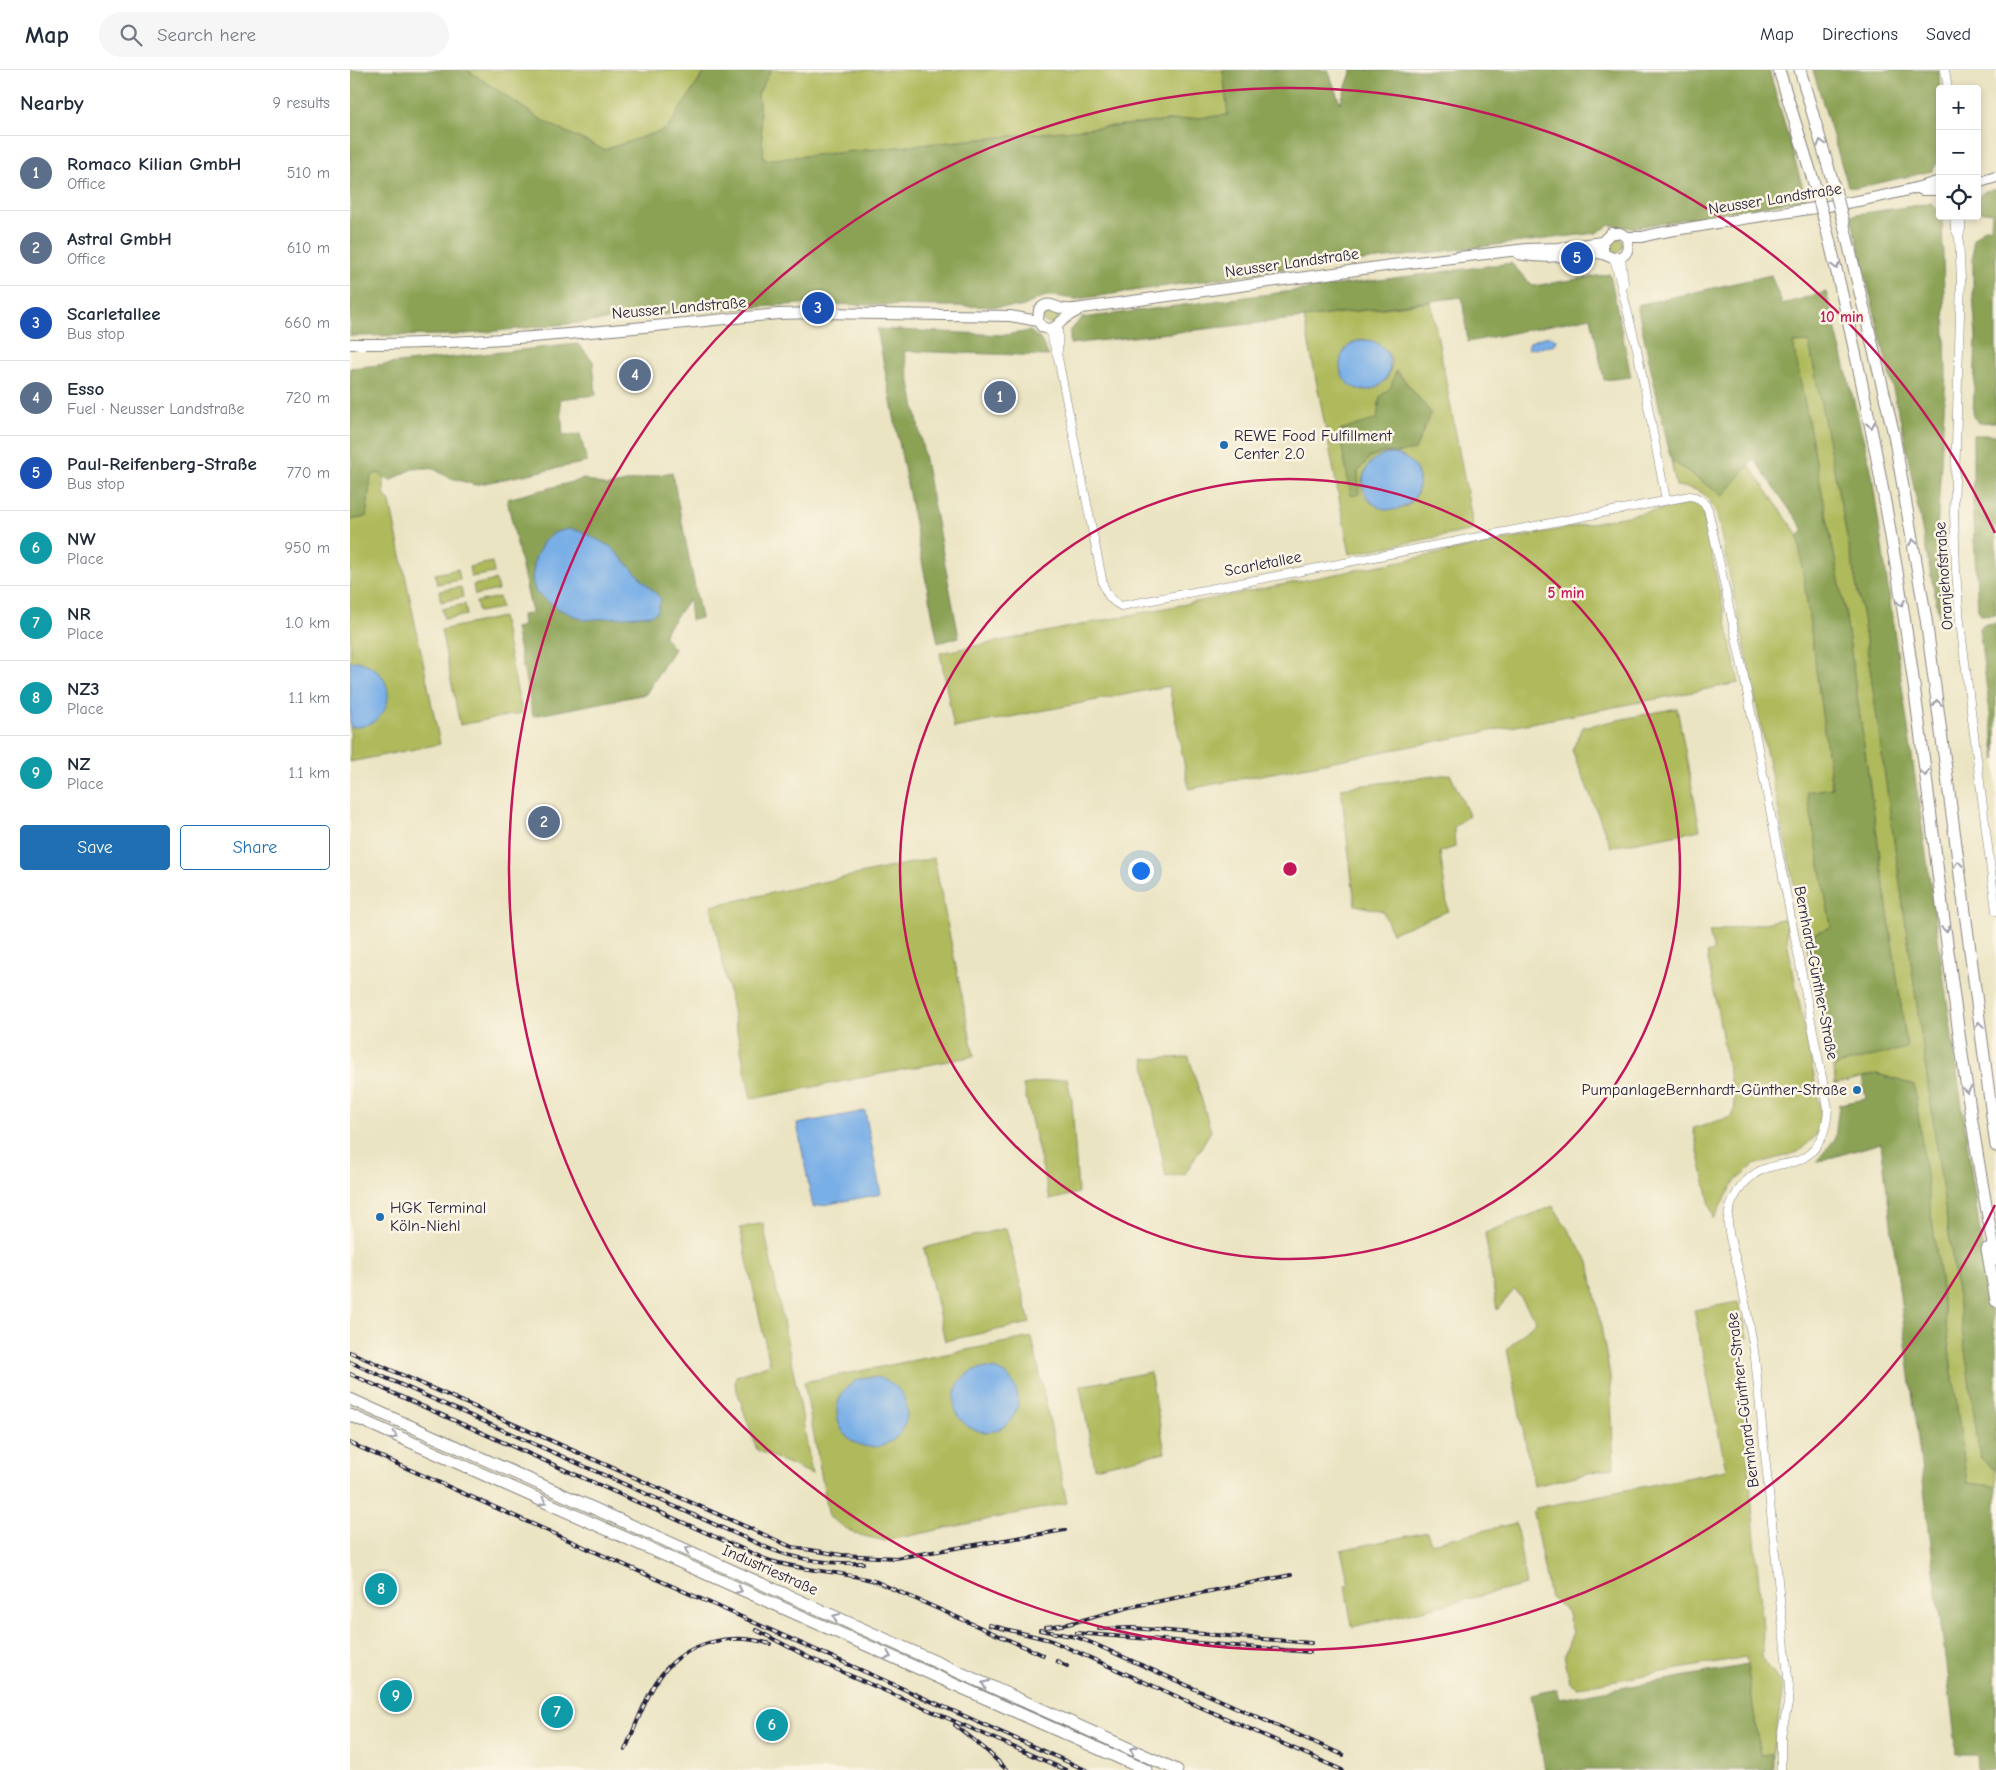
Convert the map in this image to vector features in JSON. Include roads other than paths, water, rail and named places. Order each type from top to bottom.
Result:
[{"type":"highway","points":[[1780,70],[1824,219],[1862,377],[1904,621],[1975,1143],[1996,1259]]},
{"type":"highway","points":[[1800,70],[1842,216],[1894,435],[1926,619],[1996,1146]]},
{"type":"highway","points":[[1975,1143],[1978,1198],[1996,1301]]},
{"type":"highway","name":"Industriestraße","points":[[350,1399],[1177,1770]]},
{"type":"highway","name":"Industriestraße","points":[[350,1416],[1146,1770]]},
{"type":"main road","points":[[1981,176],[1996,176]]},
{"type":"main road","points":[[1981,182],[1996,176]]},
{"type":"main road","name":"Neusser Landstraße","points":[[350,344],[427,344],[808,313],[1038,317],[1045,304],[1060,308],[1082,308],[1344,271],[1506,252],[1560,248],[1602,242],[1611,233],[1620,233],[1627,242],[1642,237],[1914,190],[1936,183]]},
{"type":"main road","name":"Neusser Landstraße","points":[[1914,190],[1936,190]]},
{"type":"main road","points":[[1602,242],[1604,254]]},
{"type":"main road","points":[[1617,258],[1624,254],[1627,242]]},
{"type":"main road","name":"Neusser Landstraße","points":[[1506,252],[1537,257],[1604,254],[1617,258]]},
{"type":"main road","points":[[1038,317],[1042,327],[1056,326],[1062,312],[1060,308]]},
{"type":"main road","name":"Neusser Landstraße","points":[[1056,326],[1082,308]]},
{"type":"street","points":[[1945,70],[1947,85]]},
{"type":"street","name":"Oranjehofstraße","points":[[1954,220],[1955,229],[1959,237]]},
{"type":"street","name":"Oranjehofstraße","points":[[1961,220],[1962,229],[1959,237],[1961,280],[1954,513],[1956,571],[1961,631],[1996,911]]},
{"type":"street","points":[[1617,258],[1620,285],[1637,349],[1666,500]]},
{"type":"street","name":"Scarletallee","points":[[1056,326],[1058,358],[1103,584],[1106,595],[1121,606],[1666,500]]},
{"type":"street","name":"Bernhard-Günther-Straße","points":[[1666,500],[1690,496],[1697,497],[1704,501],[1711,516],[1828,1108],[1827,1124],[1821,1140],[1813,1150],[1799,1160],[1763,1169],[1746,1181],[1734,1197],[1729,1213],[1730,1231],[1751,1328],[1755,1358],[1789,1688],[1788,1704],[1781,1736],[1781,1770]]},
{"type":"water","points":[[1548,336],[1556,339],[1556,343],[1551,346],[1528,349],[1528,345],[1532,341]]},
{"type":"water","points":[[1370,340],[1383,347],[1389,355],[1389,375],[1383,383],[1375,389],[1360,390],[1347,383],[1341,375],[1340,360],[1347,347],[1355,341]]},
{"type":"water","points":[[1385,454],[1397,454],[1407,458],[1415,466],[1419,482],[1415,498],[1407,506],[1397,510],[1385,510],[1375,506],[1367,498],[1363,488],[1363,476],[1367,466],[1375,458]]},
{"type":"water","points":[[570,529],[583,532],[611,547],[661,599],[657,612],[651,615],[584,620],[559,609],[536,593],[532,580],[535,559],[544,541],[556,532]]},
{"type":"water","points":[[356,661],[371,667],[381,676],[387,687],[388,698],[385,710],[377,719],[365,725],[350,727],[350,662]]},
{"type":"water","points":[[865,1111],[881,1194],[813,1207],[797,1124]]},
{"type":"water","points":[[986,1368],[998,1370],[1009,1377],[1016,1388],[1018,1400],[1016,1412],[1009,1423],[998,1430],[986,1432],[974,1430],[963,1423],[956,1412],[954,1400],[956,1388],[963,1377],[974,1370]]},
{"type":"water","points":[[879,1377],[892,1383],[901,1392],[905,1398],[907,1412],[905,1426],[897,1437],[886,1445],[865,1447],[858,1445],[847,1437],[839,1426],[837,1405],[839,1398],[847,1387],[858,1379]]},
{"type":"railway","points":[[350,1352],[792,1547],[842,1555],[896,1558],[1065,1530]]},
{"type":"railway","points":[[350,1362],[770,1549],[816,1561],[863,1563]]},
{"type":"railway","points":[[350,1374],[765,1559],[877,1582],[1043,1655]]},
{"type":"railway","points":[[350,1443],[1086,1770]]},
{"type":"railway","points":[[1046,1627],[1068,1624],[1130,1607],[1291,1575]]},
{"type":"railway","points":[[989,1625],[1050,1640],[1342,1770]]},
{"type":"railway","points":[[1099,1629],[1133,1628],[1311,1643]]},
{"type":"railway","points":[[756,1630],[808,1657],[1066,1770]]},
{"type":"railway","points":[[1040,1630],[1076,1637],[1092,1643],[1343,1755]]},
{"type":"railway","points":[[1076,1633],[1310,1652]]},
{"type":"railway","points":[[625,1750],[656,1682],[684,1654],[711,1642],[726,1640],[755,1640],[770,1644]]},
{"type":"railway","points":[[1057,1661],[1067,1666]]},
{"type":"railway","points":[[955,1725],[1007,1770]]},
{"type":"place","name":"Paul-Reifenberg-Straße","points":[[1577,258]]},
{"type":"place","name":"Scarletallee","points":[[818,308]]},
{"type":"place","name":"Esso","points":[[635,375]]},
{"type":"place","name":"Romaco Kilian GmbH","points":[[1000,397]]},
{"type":"place","name":"REWE Food Fulfillment Center 2.0","points":[[1224,445]]},
{"type":"place","name":"Astral GmbH","points":[[544,822]]},
{"type":"place","name":"PumpanlageBernhardt-Günther-Straße","points":[[1857,1090]]},
{"type":"place","name":"HGK Terminal Köln-Niehl","points":[[380,1217]]},
{"type":"place","name":"NZ3","points":[[381,1589]]},
{"type":"place","name":"NZ","points":[[396,1696]]},
{"type":"place","name":"NR","points":[[557,1712]]},
{"type":"place","name":"NW","points":[[772,1725]]}]
